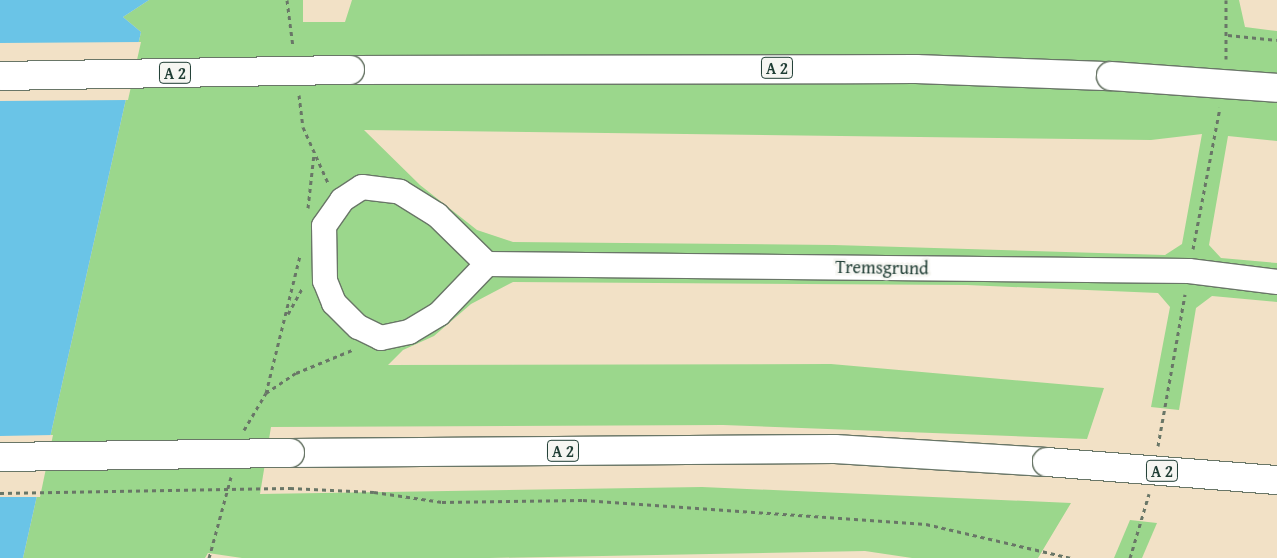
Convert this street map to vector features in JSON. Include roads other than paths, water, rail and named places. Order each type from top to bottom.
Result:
[{"type":"highway","name":"A 2","points":[[0,76],[350,70],[906,69],[1111,76],[1277,88]]},
{"type":"highway","name":"A 2","points":[[0,457],[835,449],[1047,462],[1277,480]]},
{"type":"street","points":[[362,187],[400,192],[437,215],[487,264],[439,314],[409,332],[381,338],[358,327],[334,303],[324,281],[324,226],[342,200],[362,187]]},
{"type":"street","name":"Tremsgrund","points":[[487,264],[1189,271],[1277,282]]},
{"type":"water","points":[[0,0],[149,0],[123,17],[141,32],[23,558],[0,558]]}]
